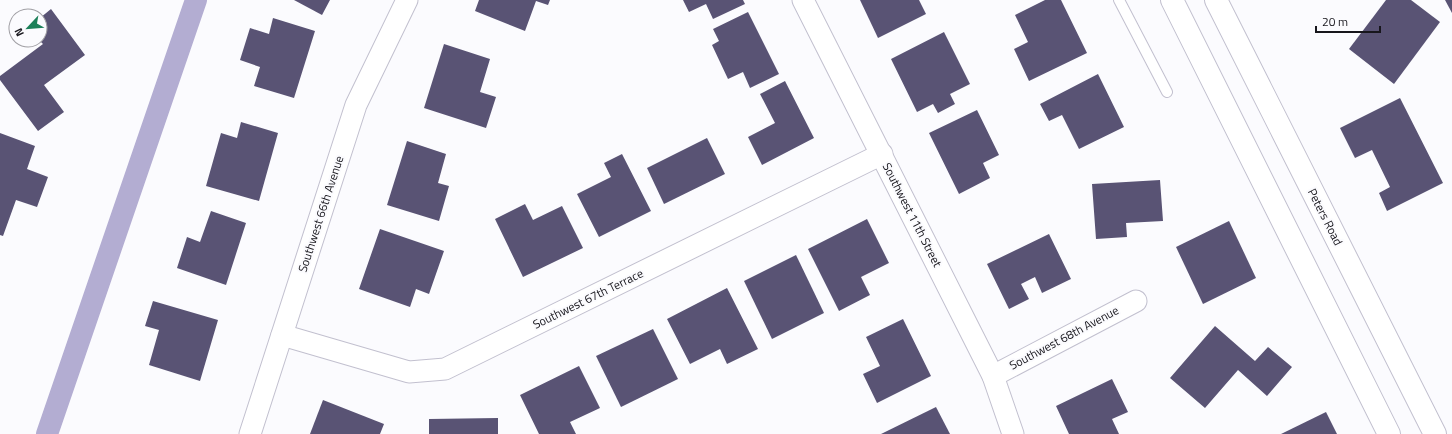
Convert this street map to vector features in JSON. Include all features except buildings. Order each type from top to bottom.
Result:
[{"type":"main road","points":[[1172,0],[1389,434]]},
{"type":"main road","name":"Peters Road","points":[[1216,0],[1435,434]]},
{"type":"street","name":"Southwest 66th Avenue","points":[[250,434],[356,105],[407,0]]},
{"type":"street","name":"Southwest 11th Street","points":[[803,0],[993,376],[1013,434]]},
{"type":"street","name":"Southwest 67th Terrace","points":[[282,335],[409,372],[445,369],[882,154]]},
{"type":"street","name":"Southwest 68th Avenue","points":[[993,376],[1136,301]]},
{"type":"lane","points":[[1119,0],[1167,92]]},
{"type":"waterway","points":[[47,434],[196,0]]}]
